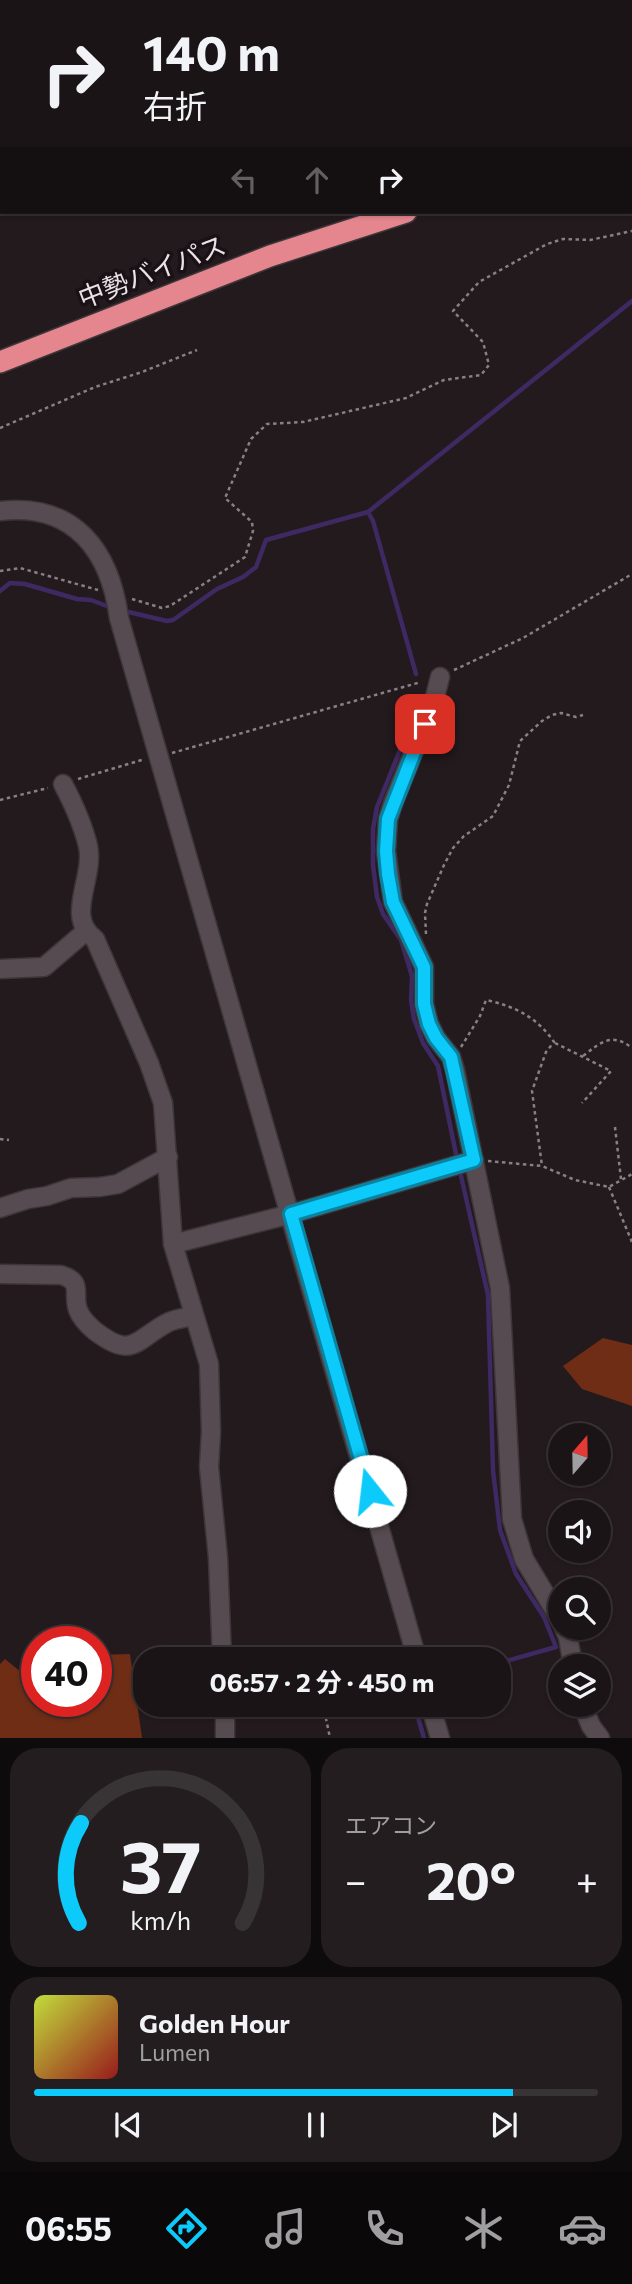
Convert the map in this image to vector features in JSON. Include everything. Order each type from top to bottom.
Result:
[{"type":"highway","name":"中勢バイパス","points":[[0,362],[270,256],[400,214]]},
{"type":"street","points":[[0,511],[42,511],[77,528],[89,539],[97,552],[116,595],[119,618],[161,756],[415,1647]]},
{"type":"street","points":[[440,677],[434,701],[388,819],[386,851],[393,902],[424,967],[424,1004],[429,1024],[450,1056],[455,1070],[471,1162],[500,1288],[512,1519],[524,1559],[548,1599]]},
{"type":"street","points":[[63,784],[72,801],[88,848],[89,867],[81,917],[85,932],[95,939],[163,1103],[173,1244],[209,1364],[209,1467],[218,1558],[221,1647]]},
{"type":"street","points":[[0,969],[44,967],[85,932]]},
{"type":"street","points":[[0,1208],[71,1188],[118,1184],[168,1157]]},
{"type":"street","points":[[173,1244],[291,1214],[471,1162]]},
{"type":"street","points":[[0,1274],[61,1275],[69,1278],[75,1285],[78,1310],[83,1319],[100,1335],[122,1346],[138,1344],[167,1323],[193,1316]]},
{"type":"street","points":[[225,1717],[226,1738]]},
{"type":"street","points":[[434,1717],[440,1738]]},
{"type":"street","points":[[587,1717],[600,1738]]},
{"type":"path","points":[[0,571],[20,568],[162,608],[170,606],[245,557],[253,531],[252,522],[225,498],[243,453],[258,430],[267,424],[303,422],[406,398],[444,380],[481,375],[489,365],[483,342],[453,311],[478,282],[563,239],[590,240],[632,231]]},
{"type":"path","points":[[0,428],[95,387],[197,350]]},
{"type":"path","points":[[0,800],[440,677],[523,638],[632,574]]},
{"type":"path","points":[[426,938],[427,904],[444,865],[453,848],[464,836],[494,816],[509,785],[520,741],[552,715],[583,715]]},
{"type":"path","points":[[450,1056],[466,1041],[486,1000],[524,1012],[547,1032],[554,1042],[611,1071],[582,1103]]},
{"type":"path","points":[[583,1056],[612,1039],[621,1040],[632,1048]]},
{"type":"path","points":[[542,1166],[532,1091],[546,1052],[554,1042]]},
{"type":"path","points":[[615,1127],[621,1179]]},
{"type":"path","points":[[0,1139],[9,1140]]},
{"type":"path","points":[[471,1162],[542,1166],[575,1180],[609,1187],[632,1174]]},
{"type":"path","points":[[609,1187],[632,1242]]},
{"type":"path","points":[[326,1717],[330,1738]]},
{"type":"shaded area","points":[[603,1338],[632,1345],[632,1406],[582,1389],[563,1366]]},
{"type":"shaded area","points":[[130,1654],[133,1717],[139,1717],[142,1738],[0,1738],[0,1664],[5,1659],[21,1672],[21,1717],[112,1717],[112,1655]]},
{"type":"waterway","points":[[124,611],[173,620],[217,589],[243,577],[256,567],[266,540],[368,512],[632,301]]},
{"type":"waterway","points":[[368,512],[373,521],[416,674]]},
{"type":"waterway","points":[[0,591],[10,583],[25,584],[77,599],[91,600],[112,608]]},
{"type":"waterway","points":[[422,696],[377,807],[373,829],[373,865],[377,897],[383,914],[401,940],[412,976],[411,1000],[414,1019],[423,1043],[438,1066],[457,1159]]},
{"type":"waterway","points":[[459,1167],[488,1295],[493,1470],[500,1530],[516,1574],[544,1617],[556,1647],[511,1660]]},
{"type":"waterway","points":[[418,1717],[424,1738]]},
{"type":"route","points":[[370,1491],[291,1214],[474,1160],[455,1070],[451,1057],[440,1045],[429,1024],[424,1004],[424,967],[393,902],[388,874],[388,819],[425,724]]}]
